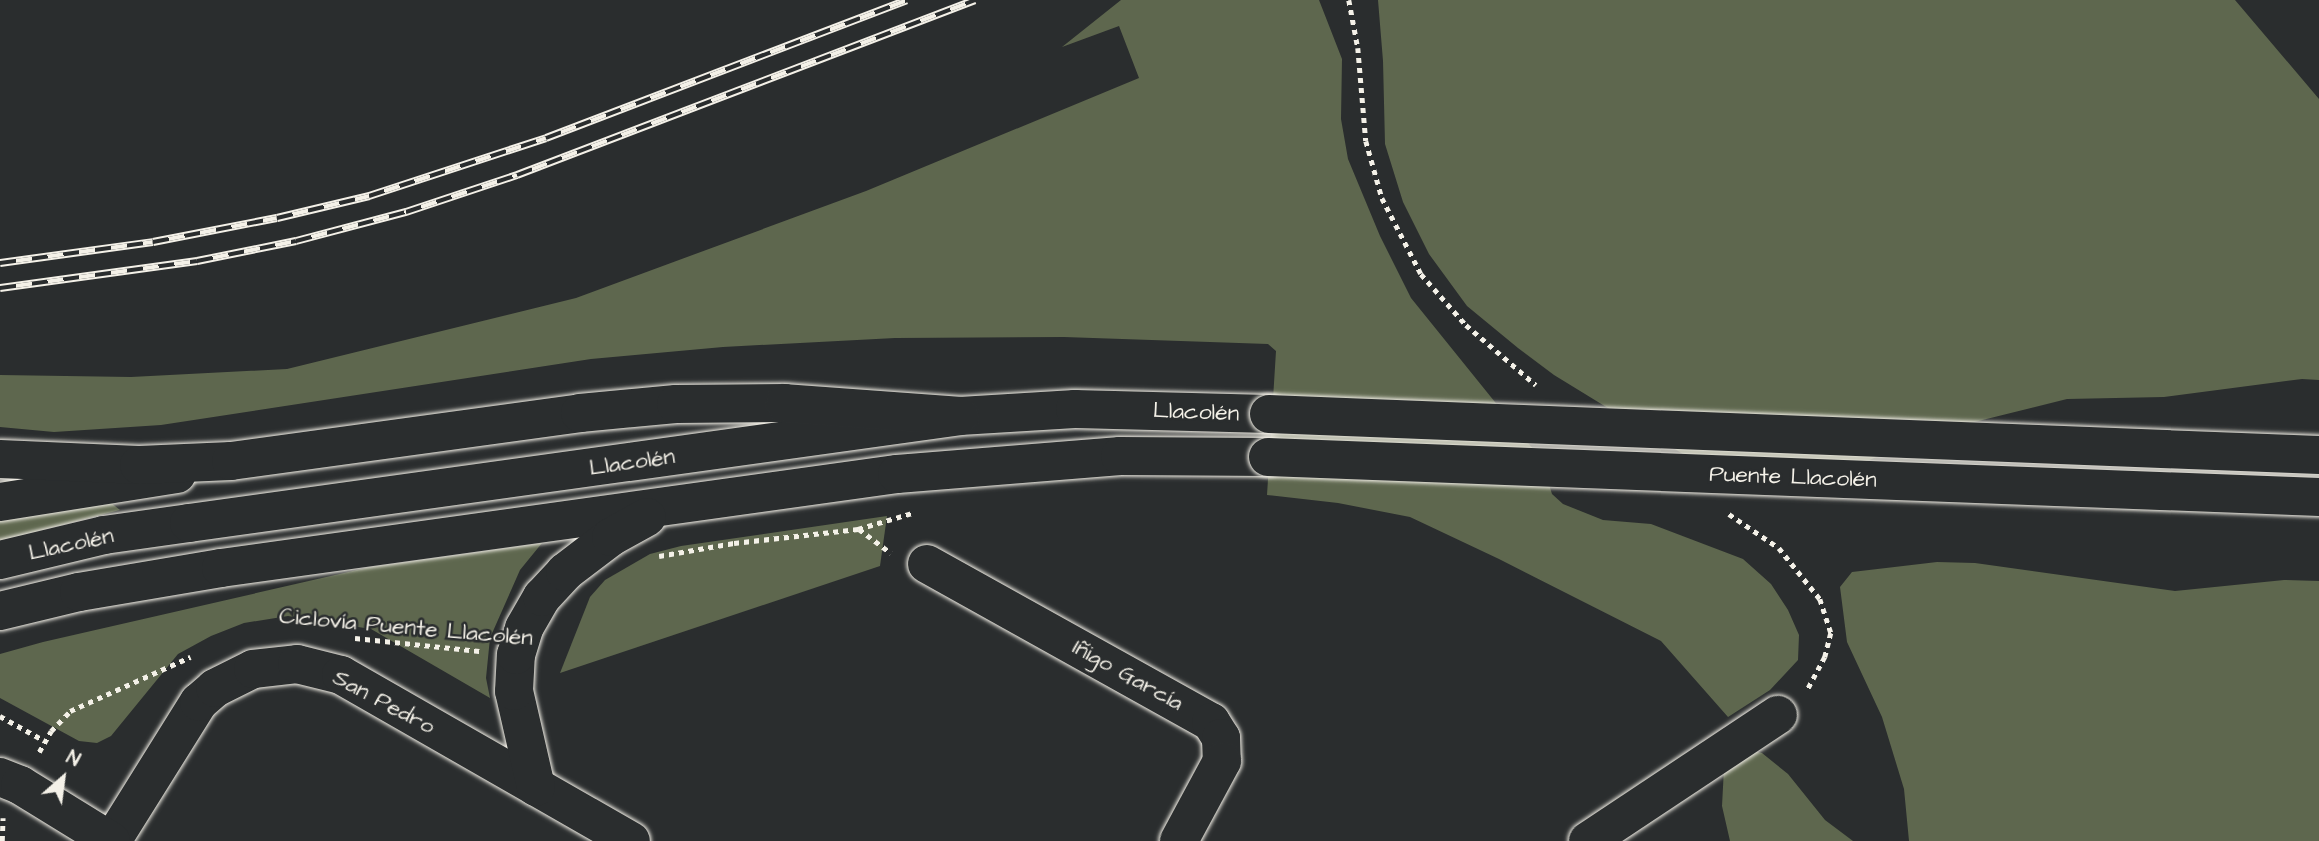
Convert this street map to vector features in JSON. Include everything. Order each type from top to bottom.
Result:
[{"type":"main road","points":[[0,459],[139,465],[231,461],[579,413],[676,404],[785,403],[960,416]]},
{"type":"main road","name":"Llacolén","points":[[0,560],[104,535],[960,416],[1075,409],[1269,414]]},
{"type":"main road","name":"Puente Llacolén","points":[[1269,414],[2319,455]]},
{"type":"main road","name":"Llacolén","points":[[0,611],[79,592],[208,570],[897,474],[1061,458],[1194,455],[1268,457]]},
{"type":"main road","name":"Puente Llacolén","points":[[1268,457],[2319,497]]},
{"type":"main road","points":[[0,502],[162,478],[231,461]]},
{"type":"main road","points":[[536,787],[516,707],[516,655],[532,613],[565,572],[611,537],[664,508]]},
{"type":"main road","name":"Iñigo García","points":[[928,564],[1211,722],[1221,738],[1222,761],[1179,841]]},
{"type":"main road","name":"San Pedro","points":[[112,841],[199,702],[233,677],[275,665],[297,664],[341,675],[631,841]]},
{"type":"main road","points":[[1588,841],[1778,715]]},
{"type":"main road","points":[[7,774],[112,841]]},
{"type":"path","points":[[1349,0],[1358,48],[1366,141],[1382,198],[1421,274],[1466,325],[1538,387]]},
{"type":"path","points":[[1721,508],[1779,548],[1820,599],[1831,633],[1825,657],[1811,688],[1778,715]]},
{"type":"path","points":[[647,560],[734,543],[858,529]]},
{"type":"path","name":"Ciclovía Puente Llacolén","points":[[351,638],[516,655]]},
{"type":"path","points":[[2,841],[7,774],[45,741],[70,711],[191,656]]},
{"type":"path","points":[[0,716],[45,741]]},
{"type":"green space","points":[[1121,0],[1319,0],[1342,59],[1341,119],[1348,159],[1380,236],[1411,298],[1541,459],[1552,494],[1563,504],[1603,520],[1651,524],[1743,559],[1771,584],[1788,610],[1799,635],[1798,660],[1770,690],[1728,717],[1661,641],[1499,559],[1410,517],[1338,503],[1267,495],[1276,351],[1268,344],[1064,337],[895,338],[723,347],[591,359],[161,425],[54,432],[0,427],[0,375],[131,377],[287,369],[576,298],[866,191],[1139,78],[1119,26],[1062,47]]},
{"type":"green space","points":[[1378,0],[2235,0],[2319,99],[2319,380],[2302,379],[2164,397],[2067,399],[1942,430],[1867,461],[1696,462],[1554,375],[1518,348],[1467,306],[1429,254],[1403,202],[1385,144]]},
{"type":"green space","points":[[110,502],[120,510],[0,541],[0,515]]},
{"type":"green space","points":[[887,516],[880,566],[560,673],[590,597],[605,580],[650,554],[681,546]]},
{"type":"green space","points":[[542,543],[520,570],[490,638],[486,678],[490,698],[371,629],[288,616],[244,623],[211,636],[178,654],[111,736],[97,743],[79,741],[0,698],[0,654],[370,567]]},
{"type":"green space","points":[[1937,562],[1975,563],[2175,591],[2284,580],[2319,581],[2319,841],[1909,841],[1904,789],[1882,717],[1847,642],[1840,587],[1852,572]]},
{"type":"green space","points":[[1740,748],[1762,753],[1788,774],[1825,820],[1853,841],[1730,841],[1722,806],[1724,768]]},
{"type":"railway","points":[[0,263],[153,242],[277,218],[369,196],[546,138],[907,0]]},
{"type":"railway","points":[[0,288],[197,261],[296,241],[406,212],[517,175],[975,0]]}]
